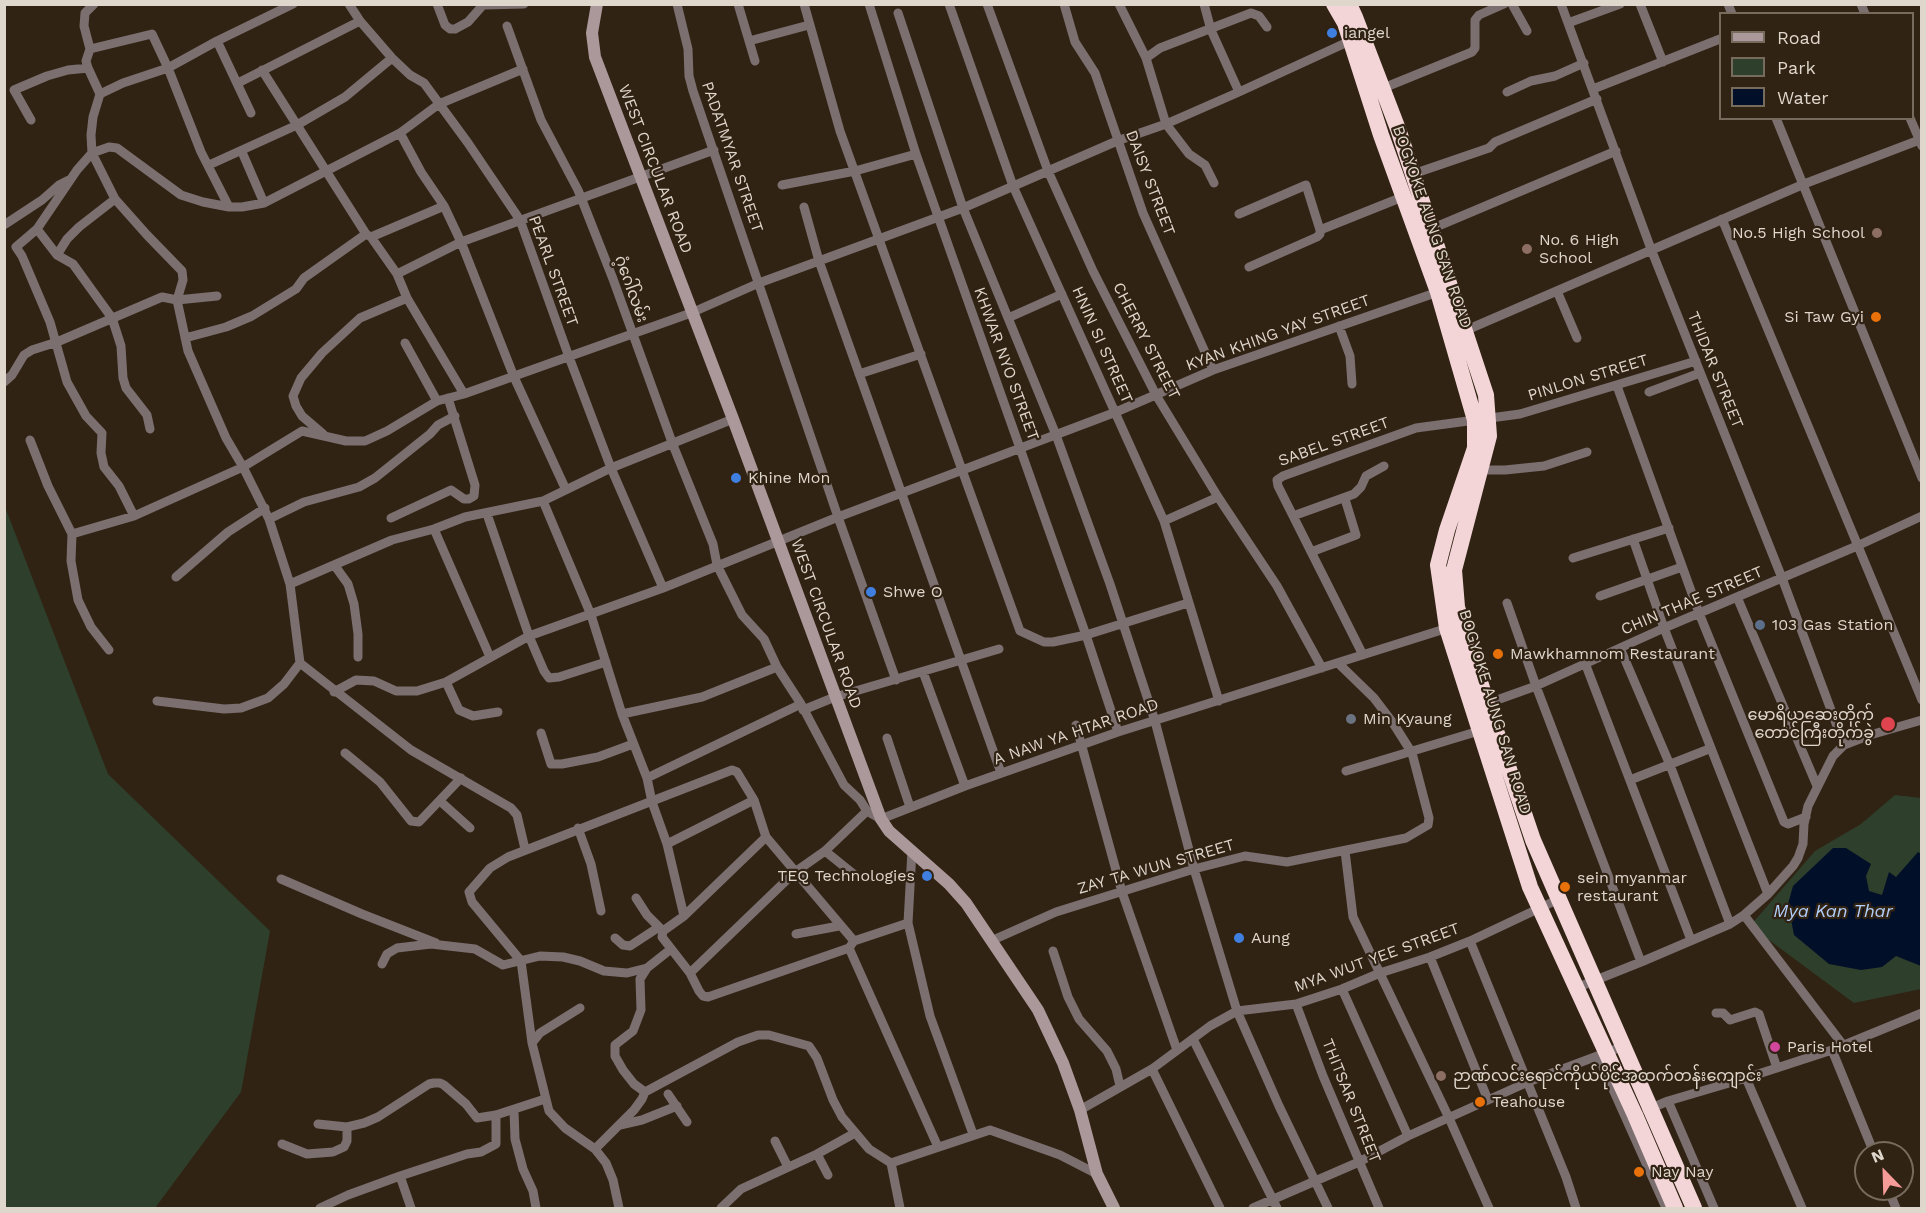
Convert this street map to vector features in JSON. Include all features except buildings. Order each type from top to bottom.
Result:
[{"type":"highway","name":"BOGYOKE AUNG SAN ROAD","points":[[1334,4],[1356,38]]},
{"type":"highway","name":"BOGYOKE AUNG SAN ROAD","points":[[1349,4],[1356,38],[1375,91],[1405,196],[1438,292],[1459,333]]},
{"type":"highway","name":"BOGYOKE AUNG SAN ROAD","points":[[1375,91],[1413,174],[1431,229],[1482,420],[1489,436],[1454,570],[1455,626]]},
{"type":"highway","name":"BOGYOKE AUNG SAN ROAD","points":[[1482,420],[1438,565],[1480,706],[1533,840],[1624,1046],[1643,1112],[1676,1209]]},
{"type":"highway","name":"BOGYOKE AUNG SAN ROAD","points":[[1480,706],[1479,731],[1530,887],[1603,1054],[1643,1112],[1694,1209]]},
{"type":"street","points":[[94,4],[85,13],[84,26],[90,49],[86,61],[100,94],[93,117],[92,153],[115,199],[182,271],[183,280],[177,300],[185,338],[197,373],[226,438],[269,519],[290,584],[300,663],[334,692],[411,750],[514,811],[525,849]]},
{"type":"street","points":[[100,94],[123,83],[168,68],[293,4]]},
{"type":"street","name":"PEARL STREET","points":[[350,4],[360,21],[392,58],[410,75],[424,83],[520,220],[611,468],[663,588]]},
{"type":"street","points":[[437,4],[445,25],[450,29],[455,29],[468,22],[482,5],[524,4]]},
{"type":"street","name":"WEST CIRCULAR ROAD","points":[[597,4],[592,33],[595,57],[733,419],[881,819],[889,831],[949,884],[966,903],[993,940],[1042,1018],[1059,1053],[1080,1110],[1097,1174],[1114,1209]]},
{"type":"street","name":"PADATMYAR STREET","points":[[677,4],[688,49],[689,76],[838,517],[896,680]]},
{"type":"street","points":[[738,4],[755,61]]},
{"type":"street","points":[[804,4],[830,99],[1020,631],[1044,642],[1053,642],[1086,635],[1188,603]]},
{"type":"street","name":"KHWAR NYO STREET","points":[[869,4],[916,154],[1118,732]]},
{"type":"street","name":"HNIN SI STREET","points":[[949,4],[1013,186],[1164,521],[1219,701]]},
{"type":"street","name":"CHERRY STREET","points":[[987,4],[1048,171],[1155,395],[1276,585],[1322,668]]},
{"type":"street","name":"DAISY STREET","points":[[1064,4],[1075,42],[1095,73],[1143,213],[1213,370]]},
{"type":"street","points":[[1119,4],[1146,58],[1166,124],[1189,154],[1205,165],[1214,183]]},
{"type":"street","points":[[1204,4],[1211,30],[1239,92]]},
{"type":"street","points":[[1375,91],[1472,52],[1475,48],[1474,20],[1479,15],[1504,4]]},
{"type":"street","points":[[1512,4],[1527,31]]},
{"type":"street","name":"THIDAR STREET","points":[[1561,4],[1652,249],[1782,578],[1844,746]]},
{"type":"street","points":[[1568,23],[1620,4]]},
{"type":"street","points":[[1640,4],[1663,62]]},
{"type":"street","points":[[898,12],[963,208],[1056,435],[1094,540],[1155,720],[1194,869],[1237,1011],[1328,1209]]},
{"type":"street","points":[[1146,58],[1160,48],[1251,13],[1258,16],[1267,27]]},
{"type":"street","points":[[238,83],[360,21]]},
{"type":"street","points":[[749,41],[809,25]]},
{"type":"street","name":"ဂံ့ဂေါ်လမ်း","points":[[507,26],[541,120],[581,197],[613,279],[673,445],[713,544],[717,565],[738,609],[764,639],[777,667]]},
{"type":"street","points":[[90,49],[152,34],[201,152],[229,207]]},
{"type":"street","points":[[72,534],[134,516],[243,467],[302,431],[346,441],[365,441],[387,431],[436,401],[464,394],[692,313],[759,283],[879,237],[938,218],[1117,141],[1166,124],[1356,38]]},
{"type":"street","points":[[1413,174],[1489,148],[1495,142],[1595,94],[1663,62],[1719,39]]},
{"type":"street","points":[[217,41],[251,113]]},
{"type":"street","points":[[209,165],[242,152],[297,125],[345,97],[392,58]]},
{"type":"street","points":[[1507,92],[1531,81],[1555,76],[1584,63]]},
{"type":"street","points":[[4,96],[47,76],[68,70],[88,69]]},
{"type":"street","points":[[134,516],[119,486],[104,467],[101,453],[102,433],[86,416],[67,382],[57,342],[41,299],[16,247],[37,229],[92,153],[109,147],[117,148],[181,195],[202,202],[229,207],[264,203],[400,133],[439,104],[524,69]]},
{"type":"street","points":[[262,70],[368,236],[396,274],[407,298],[464,394]]},
{"type":"street","points":[[14,90],[31,120]]},
{"type":"street","points":[[1777,120],[1921,477]]},
{"type":"street","points":[[1459,333],[1804,184],[1921,141],[1911,120]]},
{"type":"street","points":[[400,133],[421,172],[444,206],[461,242],[514,376],[566,490]]},
{"type":"street","points":[[396,274],[461,242],[714,150]]},
{"type":"street","points":[[242,152],[264,203]]},
{"type":"street","points":[[1431,229],[1616,152]]},
{"type":"street","points":[[782,185],[855,171],[916,154]]},
{"type":"street","points":[[4,225],[42,200],[58,185],[71,179]]},
{"type":"street","points":[[1239,214],[1306,185],[1320,230],[1317,237],[1249,267]]},
{"type":"street","points":[[1320,230],[1405,196]]},
{"type":"street","points":[[57,255],[67,239],[79,227],[115,199]]},
{"type":"street","points":[[185,338],[226,327],[252,316],[296,289],[304,278],[368,236],[444,206]]},
{"type":"street","points":[[804,207],[819,261],[1001,773]]},
{"type":"street","points":[[1722,219],[1922,700]]},
{"type":"street","points":[[37,229],[57,255],[73,264],[112,318],[121,346],[126,388],[147,415],[150,429]]},
{"type":"street","points":[[1557,291],[1577,338]]},
{"type":"street","name":"KYAN KHING YAY STREET","points":[[334,692],[356,680],[374,681],[396,691],[417,691],[446,682],[529,636],[663,588],[838,517],[1116,412],[1213,370],[1438,292]]},
{"type":"street","points":[[1008,318],[1062,294]]},
{"type":"street","points":[[4,382],[12,375],[24,355],[32,350],[57,342],[162,297],[177,300],[217,296]]},
{"type":"street","points":[[324,435],[302,416],[296,406],[292,396],[301,378],[322,353],[360,318],[407,298]]},
{"type":"street","points":[[1339,326],[1350,356],[1352,384]]},
{"type":"street","points":[[405,343],[436,401]]},
{"type":"street","points":[[859,374],[921,354]]},
{"type":"street","name":"PINLON STREET","points":[[1482,420],[1520,414],[1695,361]]},
{"type":"street","points":[[1649,393],[1701,373]]},
{"type":"street","points":[[1617,386],[1699,613],[1784,822],[1788,824],[1806,817]]},
{"type":"street","points":[[392,518],[451,490],[464,499],[469,500],[474,496],[475,485],[448,398]]},
{"type":"street","points":[[269,519],[304,502],[359,487],[375,478],[430,434],[438,424],[455,416]]},
{"type":"street","points":[[290,584],[392,540],[434,529],[465,517],[543,501],[611,468],[733,419]]},
{"type":"street","name":"SABEL STREET","points":[[1363,655],[1277,480],[1416,428],[1482,420]]},
{"type":"street","points":[[30,440],[48,486],[72,534],[71,561],[78,600],[91,627],[110,650]]},
{"type":"street","points":[[1481,470],[1505,470],[1544,465],[1587,452]]},
{"type":"street","points":[[1293,516],[1345,499],[1361,487],[1366,476],[1384,466]]},
{"type":"street","points":[[1164,521],[1218,497]]},
{"type":"street","points":[[1311,552],[1356,535],[1345,499]]},
{"type":"street","points":[[543,501],[591,615],[622,714],[647,778],[651,802],[667,844],[684,916]]},
{"type":"street","points":[[176,578],[228,532],[265,508]]},
{"type":"street","points":[[487,514],[529,636],[549,678],[606,662]]},
{"type":"street","name":"CHIN THAE STREET","points":[[1480,706],[1536,686],[1922,516]]},
{"type":"street","points":[[1573,558],[1669,528]]},
{"type":"street","points":[[434,529],[490,657]]},
{"type":"street","points":[[1634,539],[1709,749],[1768,894]]},
{"type":"street","points":[[335,566],[348,584],[354,604],[358,657]]},
{"type":"street","points":[[1600,596],[1682,567]]},
{"type":"street","points":[[1737,597],[1816,786]]},
{"type":"street","points":[[1507,603],[1536,686],[1641,962]]},
{"type":"street","name":"A NAW YA HTAR ROAD","points":[[881,819],[964,786],[1118,732],[1455,626]]},
{"type":"street","points":[[1620,648],[1670,765],[1730,924]]},
{"type":"street","points":[[647,778],[802,707],[999,649]]},
{"type":"street","points":[[157,701],[224,709],[241,708],[268,698],[284,684],[300,663]]},
{"type":"street","points":[[1338,663],[1374,698],[1412,753]]},
{"type":"street","points":[[1585,663],[1691,940]]},
{"type":"street","points":[[622,714],[702,697],[777,667],[802,707],[844,785],[860,800],[867,811],[881,819]]},
{"type":"street","points":[[923,672],[964,786]]},
{"type":"street","points":[[446,682],[459,710],[473,716],[498,712]]},
{"type":"street","points":[[1576,988],[1730,924],[1744,915],[1768,894],[1798,858],[1803,844],[1806,817],[1816,786],[1833,756],[1844,746],[1870,735],[1922,720]]},
{"type":"street","points":[[1076,725],[1122,891],[1176,1050]]},
{"type":"street","points":[[1346,771],[1479,731]]},
{"type":"street","points":[[541,733],[551,764],[598,757],[633,744]]},
{"type":"street","points":[[886,738],[910,807]]},
{"type":"street","points":[[1630,780],[1709,749]]},
{"type":"street","points":[[345,753],[380,782],[411,821],[419,822],[461,778]]},
{"type":"street","name":"ZAY TA WUN STREET","points":[[993,940],[1056,912],[1194,869],[1245,856],[1287,862],[1406,838],[1428,825],[1429,818],[1412,753]]},
{"type":"street","points":[[619,1209],[613,1180],[606,1163],[595,1149],[565,1128],[549,1111],[532,1043],[521,961],[471,902],[468,892],[490,868],[525,849],[732,770],[737,771],[754,800],[766,837],[839,926],[851,945],[938,1147]]},
{"type":"street","points":[[667,844],[754,800]]},
{"type":"street","points":[[440,801],[470,828]]},
{"type":"street","points":[[690,973],[795,872],[825,851],[867,811]]},
{"type":"street","points":[[578,828],[591,864],[601,911]]},
{"type":"street","points":[[615,938],[623,945],[630,946],[684,916],[766,837]]},
{"type":"street","points":[[912,850],[908,923],[930,1016],[974,1134]]},
{"type":"street","points":[[1345,850],[1353,917],[1449,1118],[1489,1209]]},
{"type":"street","points":[[825,851],[856,876]]},
{"type":"street","points":[[281,879],[441,945]]},
{"type":"street","points":[[636,898],[647,915],[661,929],[662,937],[690,973],[703,996],[908,923]]},
{"type":"street","name":"MYA WUT YEE STREET","points":[[1080,1110],[1152,1068],[1210,1026],[1237,1011],[1296,1004],[1342,989],[1470,941],[1559,899]]},
{"type":"street","points":[[1744,915],[1843,1045]]},
{"type":"street","points":[[796,934],[839,926]]},
{"type":"street","points":[[1470,941],[1566,1177],[1576,1209]]},
{"type":"street","points":[[382,964],[387,954],[397,948],[441,945],[475,949],[503,965],[540,956],[580,961],[604,971],[627,973],[647,968]]},
{"type":"street","points":[[645,1092],[634,1084],[622,1070],[615,1056],[615,1046],[633,1031],[641,1010],[640,979],[647,968],[671,949]]},
{"type":"street","points":[[1053,951],[1072,1004],[1080,1019],[1107,1051],[1116,1069],[1120,1086]]},
{"type":"street","points":[[1430,957],[1488,1100]]},
{"type":"street","points":[[1342,989],[1408,1136]]},
{"type":"street","name":"THITSAR STREET","points":[[1296,1004],[1379,1209]]},
{"type":"street","points":[[532,1043],[540,1033],[580,1008]]},
{"type":"street","points":[[1716,1013],[1723,1013],[1730,1020],[1755,1012],[1759,1014],[1778,1068]]},
{"type":"street","points":[[1643,1112],[1668,1101],[1832,1050],[1922,1013]]},
{"type":"street","points":[[595,1149],[620,1125],[642,1099],[645,1092],[738,1042],[758,1035],[769,1035],[809,1046],[817,1058],[842,1117],[869,1149],[891,1163],[900,1209]]},
{"type":"street","points":[[1193,1039],[1275,1204]]},
{"type":"street","points":[[1253,1209],[1275,1204],[1316,1180],[1528,1082],[1624,1046]]},
{"type":"street","points":[[1832,1050],[1869,1141]]},
{"type":"street","points":[[1603,1054],[1666,1209]]},
{"type":"street","points":[[1152,1068],[1220,1209]]},
{"type":"street","points":[[1746,1078],[1802,1209]]},
{"type":"street","points":[[318,1124],[347,1127],[378,1117],[418,1090],[434,1083],[444,1085],[466,1104],[477,1118],[514,1110],[545,1099]]},
{"type":"street","points":[[668,1094],[687,1122]]},
{"type":"street","points":[[1668,1101],[1714,1209]]},
{"type":"street","points":[[620,1125],[642,1120],[677,1106]]},
{"type":"street","points":[[514,1110],[515,1139],[523,1169],[533,1191],[536,1209]]},
{"type":"street","points":[[320,1209],[348,1195],[467,1154],[481,1152],[496,1144],[495,1115]]},
{"type":"street","points":[[282,1144],[306,1154],[333,1152],[344,1147],[347,1141],[347,1127]]},
{"type":"street","points":[[891,1163],[974,1134],[993,1130],[1060,1155],[1097,1174]]},
{"type":"street","points":[[721,1209],[741,1188],[817,1154],[855,1133]]},
{"type":"street","points":[[775,1141],[788,1167]]},
{"type":"street","points":[[817,1154],[828,1175]]},
{"type":"street","points":[[400,1176],[411,1209]]},
{"type":"green space","points":[[5,507],[108,774],[270,931],[241,1092],[155,1208],[5,1208]]},
{"type":"green space","points":[[1895,795],[1921,798],[1921,989],[1854,1003],[1750,926],[1815,851],[1861,824]]},
{"type":"water","name":"Mya Kan Thar","points":[[1833,848],[1846,848],[1871,864],[1866,876],[1869,891],[1882,895],[1889,872],[1896,877],[1918,852],[1921,854],[1921,966],[1896,956],[1882,967],[1861,970],[1829,964],[1794,935],[1788,904],[1793,886]]},
{"type":"place","name":"iangel","points":[[1332,33]]},
{"type":"place","name":"No.5 High School","points":[[1877,233]]},
{"type":"place","name":"No. 6 High School","points":[[1527,249]]},
{"type":"place","name":"Si Taw Gyi","points":[[1876,317]]},
{"type":"place","name":"Khine Mon","points":[[736,478]]},
{"type":"place","name":"Shwe O","points":[[871,592]]},
{"type":"place","name":"103 Gas Station","points":[[1760,625]]},
{"type":"place","name":"Mawkhamnom Restaurant","points":[[1498,654]]},
{"type":"place","name":"Min Kyaung","points":[[1351,719]]},
{"type":"place","name":"မောရိယဆေးတိုက် တောင်ကြီးတိုက်ခွဲ","points":[[1888,724]]},
{"type":"place","name":"TEQ Technologies","points":[[927,876]]},
{"type":"place","name":"sein myanmar restaurant","points":[[1565,887]]},
{"type":"place","name":"Aung","points":[[1239,938]]},
{"type":"place","name":"Paris Hotel","points":[[1775,1047]]},
{"type":"place","name":"ဉာဏ်လင်းရောင်ကိုယ်ပိုင်အထက်တန်း‌ကျောင်း","points":[[1441,1076]]},
{"type":"place","name":"Teahouse","points":[[1480,1102]]},
{"type":"place","name":"Nay Nay","points":[[1639,1172]]}]
